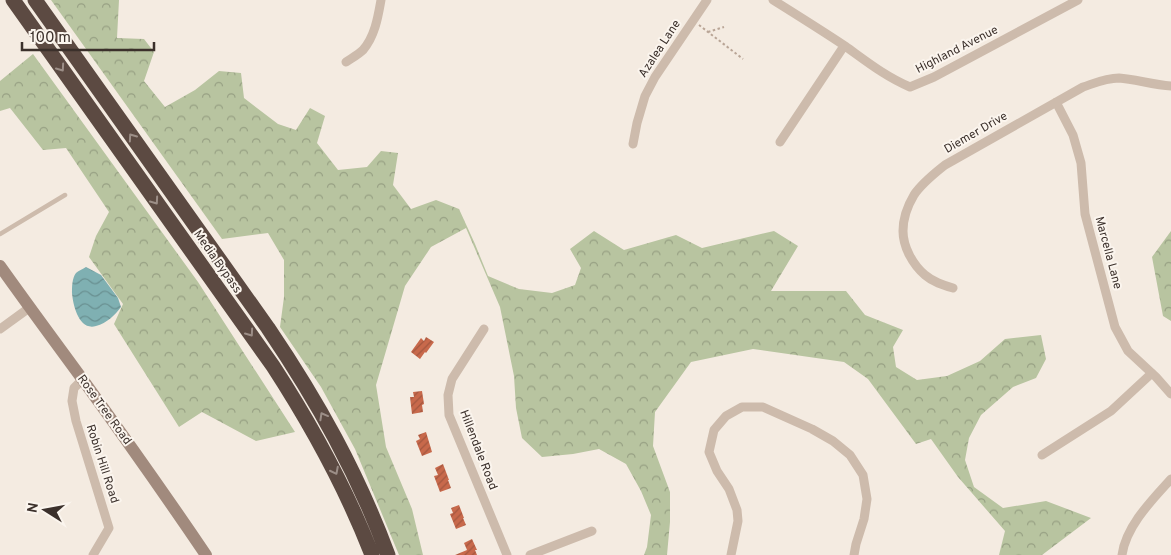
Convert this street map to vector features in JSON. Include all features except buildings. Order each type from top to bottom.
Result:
[{"type":"highway","name":"Media Bypass","points":[[13,0],[286,386],[323,449],[349,500],[372,555]]},
{"type":"highway","name":"Media Bypass","points":[[35,0],[268,328],[305,384],[338,441],[388,555]]},
{"type":"street","points":[[346,62],[362,50],[371,37],[378,17],[381,0]]},
{"type":"street","name":"Azalea Lane","points":[[634,144],[637,123],[645,96],[655,77],[707,0]]},
{"type":"street","name":"Highland Avenue","points":[[774,0],[878,70],[910,87],[934,77],[1078,0]]},
{"type":"street","points":[[780,142],[844,46]]},
{"type":"street","name":"Diemer Drive","points":[[953,288],[935,282],[924,275],[914,264],[903,232],[905,214],[914,195],[929,178],[945,165],[1083,87],[1103,80],[1120,78],[1171,86]]},
{"type":"street","name":"Marcella Lane","points":[[1056,102],[1073,135],[1081,164],[1085,214],[1115,327],[1128,351],[1171,394]]},
{"type":"street","name":"Rose Tree Road","points":[[0,266],[83,379],[206,555]]},
{"type":"street","points":[[0,329],[30,308]]},
{"type":"street","name":"Hillendale Road","points":[[484,329],[452,379],[448,395],[449,415],[506,555]]},
{"type":"street","points":[[1042,455],[1111,411],[1152,373]]},
{"type":"street","name":"Robin Hill Road","points":[[83,379],[74,388],[72,401],[76,421],[110,528],[93,555]]},
{"type":"street","points":[[731,555],[738,522],[737,510],[729,489],[716,471],[709,452],[710,445],[714,430],[726,416],[742,407],[763,407],[812,429],[833,441],[850,455],[863,475],[867,499],[864,519],[854,555]]},
{"type":"street","points":[[1122,555],[1126,540],[1141,513],[1171,479]]},
{"type":"street","points":[[530,555],[592,531]]},
{"type":"lane","points":[[0,234],[65,195]]},
{"type":"path","points":[[693,21],[743,59]]},
{"type":"path","points":[[708,32],[724,27]]},
{"type":"green space","points":[[51,0],[119,0],[117,38],[144,39],[154,52],[144,81],[165,107],[195,90],[219,71],[241,73],[244,98],[278,124],[296,130],[310,108],[325,116],[317,143],[338,170],[367,167],[381,151],[398,153],[393,185],[411,209],[436,200],[459,209],[488,276],[519,289],[552,293],[575,285],[581,268],[570,249],[594,231],[624,250],[676,235],[702,248],[774,231],[798,246],[771,291],[846,291],[865,315],[903,330],[893,347],[896,367],[917,380],[947,376],[980,361],[1005,339],[1041,335],[1046,359],[1036,378],[1013,387],[981,415],[969,438],[965,460],[974,487],[1003,508],[1046,501],[1091,518],[1042,555],[999,555],[1005,531],[958,477],[931,439],[916,444],[868,379],[844,362],[753,349],[691,362],[655,412],[653,446],[670,492],[670,522],[667,555],[644,555],[647,547],[651,515],[641,491],[626,464],[599,449],[542,457],[522,438],[516,408],[514,376],[500,307],[466,228],[431,247],[405,286],[376,385],[386,447],[412,509],[423,555],[399,555],[355,449],[321,387],[280,327],[284,297],[284,260],[268,233],[222,239]]},
{"type":"green space","points":[[33,54],[198,282],[295,432],[256,441],[202,412],[179,427],[114,324],[123,304],[89,257],[96,236],[109,212],[66,148],[43,150],[10,108],[0,111],[0,81]]},
{"type":"green space","points":[[1171,231],[1171,321],[1163,316],[1152,257]]},
{"type":"water","points":[[86,267],[101,275],[118,298],[121,307],[104,323],[90,327],[85,325],[78,316],[72,293],[75,275]]}]
